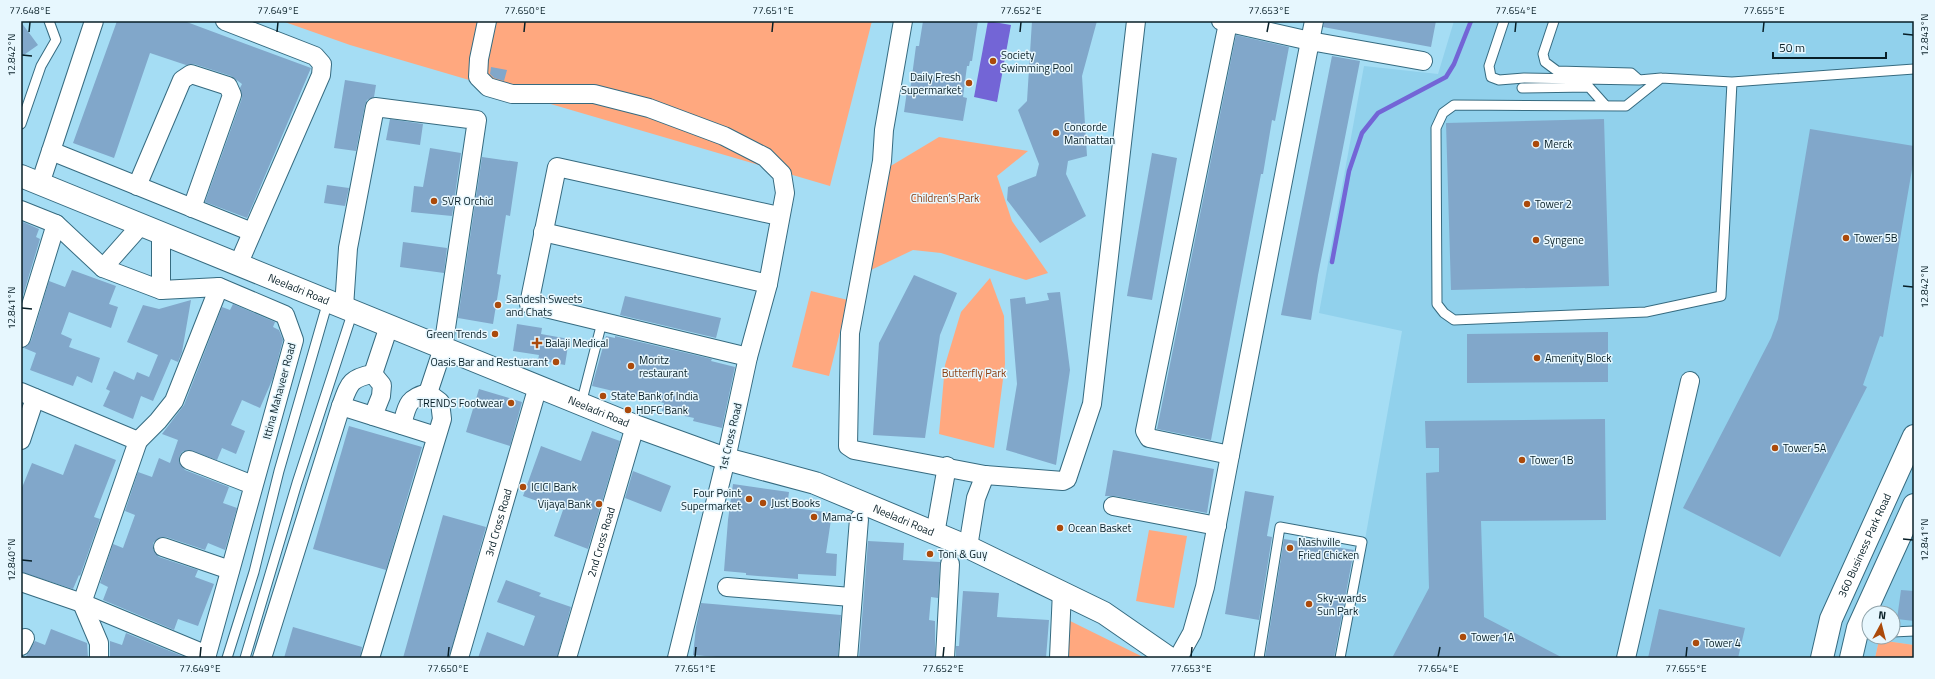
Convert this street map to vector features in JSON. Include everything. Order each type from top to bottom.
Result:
[{"type":"main road","name":"Neeladri Road","points":[[31,180],[635,426],[726,459],[815,483],[968,547],[1062,591],[1104,613],[1169,658]]},
{"type":"main road","name":"360 Business Park Road","points":[[1822,658],[1831,619],[1914,436]]},
{"type":"main road","points":[[1874,605],[1914,505]]},
{"type":"main road","points":[[1851,658],[1861,638]]},
{"type":"street","points":[[31,180],[51,151],[94,21]]},
{"type":"street","points":[[225,21],[315,56],[322,64],[321,76],[238,264]]},
{"type":"street","name":"1st Cross Road","points":[[487,21],[478,59],[478,77],[488,87],[512,94],[594,94],[650,108],[724,136],[765,157],[782,174],[785,193],[779,216],[768,284],[748,357],[726,459],[677,658]]},
{"type":"street","points":[[904,21],[884,130],[882,161],[850,333],[848,444],[854,450],[947,466],[985,475],[1065,481],[1067,479],[1092,404],[1136,21]]},
{"type":"street","points":[[1178,658],[1192,633],[1205,587],[1314,21]]},
{"type":"street","points":[[1230,455],[1149,438],[1146,431],[1225,22],[1310,41],[1423,61]]},
{"type":"street","points":[[137,186],[182,80],[191,74],[228,86],[232,95],[192,208]]},
{"type":"street","points":[[342,307],[348,248],[375,107],[477,120],[443,348],[428,393]]},
{"type":"street","points":[[51,151],[252,232]]},
{"type":"street","points":[[748,357],[530,304],[557,167],[779,216]]},
{"type":"street","name":"Ittina Mahaveer Road","points":[[21,210],[56,224],[103,268],[161,290],[218,287],[285,315],[294,340],[206,656]]},
{"type":"street","points":[[21,338],[56,224]]},
{"type":"street","points":[[103,268],[151,229],[161,290]]},
{"type":"street","points":[[543,232],[768,284]]},
{"type":"street","points":[[99,658],[99,643],[82,604],[138,441],[158,421],[174,400],[218,287]]},
{"type":"street","points":[[372,374],[389,326]]},
{"type":"street","points":[[262,658],[341,406],[351,382],[359,376],[372,374]]},
{"type":"street","points":[[372,374],[382,385],[381,396],[373,416]]},
{"type":"street","points":[[1626,658],[1690,381]]},
{"type":"street","name":"3rd Cross Road","points":[[459,658],[538,386]]},
{"type":"street","points":[[402,426],[408,404],[416,396],[428,393]]},
{"type":"street","points":[[370,658],[442,419],[440,402],[428,393]]},
{"type":"street","points":[[21,440],[28,395],[138,441]]},
{"type":"street","points":[[341,406],[436,436]]},
{"type":"street","name":"2nd Cross Road","points":[[567,658],[635,426]]},
{"type":"street","points":[[188,460],[253,485]]},
{"type":"street","points":[[934,534],[947,466]]},
{"type":"street","points":[[968,547],[976,498],[985,475]]},
{"type":"street","points":[[1113,506],[1217,526]]},
{"type":"street","points":[[848,658],[859,519]]},
{"type":"street","points":[[163,547],[230,570]]},
{"type":"street","points":[[945,658],[950,564]]},
{"type":"street","points":[[21,582],[82,604],[206,656]]},
{"type":"street","points":[[727,587],[852,597]]},
{"type":"street","points":[[1059,658],[1062,591]]},
{"type":"lane","points":[[21,124],[41,66],[56,40],[48,21]]},
{"type":"lane","points":[[1504,21],[1489,66],[1492,77],[1498,80],[1524,78],[1639,80],[1660,78],[1732,82],[1914,69]]},
{"type":"lane","points":[[1554,21],[1543,54],[1544,62],[1557,71],[1631,74],[1639,80]]},
{"type":"lane","points":[[1660,78],[1626,106],[1454,106],[1443,113],[1436,128],[1437,304],[1449,317],[1454,320],[1646,312],[1721,296],[1732,82]]},
{"type":"lane","points":[[1522,88],[1589,87],[1606,106]]},
{"type":"lane","points":[[227,658],[254,572],[279,471],[342,307]]},
{"type":"lane","points":[[246,658],[297,483],[342,307]]},
{"type":"lane","points":[[581,404],[600,330]]},
{"type":"lane","points":[[1259,658],[1280,527],[1362,542],[1340,658]]},
{"type":"lane","points":[[1901,632],[1914,631]]},
{"type":"shaded area","name":"Society Swimming Pool","points":[[988,21],[1011,25],[997,102],[974,97]]},
{"type":"shaded area","points":[[1454,21],[1914,21],[1914,645],[1901,643],[1901,605],[1861,605],[1861,645],[1878,645],[1875,658],[1344,658],[1402,331],[1319,313],[1364,66],[1438,74]]},
{"type":"green space","points":[[282,21],[872,21],[830,186],[350,45]]},
{"type":"green space","name":"Children's Park","points":[[939,137],[1028,151],[997,176],[1012,221],[1048,273],[1026,280],[941,253],[913,250],[871,270],[889,167]]},
{"type":"green space","name":"Butterfly Park","points":[[990,278],[1004,316],[1005,364],[994,448],[939,434],[945,365],[961,312]]},
{"type":"green space","points":[[811,291],[848,300],[829,376],[792,367]]},
{"type":"green space","points":[[1149,530],[1187,536],[1174,608],[1136,601]]},
{"type":"green space","points":[[1060,616],[1145,658],[1058,658]]},
{"type":"green space","points":[[1901,643],[1914,645],[1914,658],[1875,658],[1878,645],[1901,645]]},
{"type":"building","points":[[117,21],[184,21],[311,68],[247,218],[205,202],[242,98],[240,88],[242,84],[231,76],[194,64],[186,65],[150,53],[114,158],[73,143]]},
{"type":"building","points":[[923,21],[978,21],[972,61],[970,61],[969,66],[967,66],[963,97],[967,98],[963,121],[904,112],[907,91],[910,91],[916,46],[919,46]]},
{"type":"building","name":"Concorde Manhattan","points":[[1032,21],[1097,21],[1082,76],[1087,156],[1068,161],[1066,174],[1086,216],[1040,243],[1007,200],[1008,187],[1036,176],[1039,164],[1018,110],[1027,101]]},
{"type":"building","points":[[1324,21],[1436,21],[1431,47],[1323,27]]},
{"type":"building","points":[[21,22],[38,45],[21,57]]},
{"type":"building","points":[[1236,35],[1289,47],[1275,121],[1272,120],[1263,174],[1261,174],[1211,440],[1157,429]]},
{"type":"building","points":[[1332,56],[1360,61],[1318,275],[1311,320],[1281,315]]},
{"type":"building","points":[[491,67],[507,70],[504,81],[494,78],[490,74]]},
{"type":"building","points":[[345,80],[376,85],[374,97],[367,100],[365,105],[356,151],[334,148]]},
{"type":"building","points":[[390,119],[423,124],[420,145],[386,140]]},
{"type":"building","name":"Tower 2","points":[[1604,119],[1609,286],[1451,290],[1446,123]]},
{"type":"building","points":[[1810,129],[1914,146],[1914,158],[1883,337],[1880,336],[1863,385],[1867,387],[1780,557],[1683,508],[1771,338],[1778,319]]},
{"type":"building","points":[[430,148],[461,153],[452,216],[411,212],[414,186],[423,187]]},
{"type":"building","points":[[1152,153],[1177,158],[1152,300],[1127,296]]},
{"type":"building","points":[[482,157],[518,162],[510,216],[506,215],[497,274],[501,275],[493,324],[458,318]]},
{"type":"building","points":[[327,185],[349,188],[345,206],[324,203]]},
{"type":"building","points":[[21,221],[39,229],[36,237],[40,239],[21,302]]},
{"type":"building","points":[[403,242],[447,248],[444,273],[400,267]]},
{"type":"building","points":[[72,270],[116,286],[109,304],[118,307],[111,328],[69,312],[61,334],[72,339],[69,347],[100,358],[92,383],[77,376],[73,386],[30,370],[36,353],[24,348],[31,341],[49,281],[65,287]]},
{"type":"building","points":[[914,275],[957,293],[940,335],[925,438],[873,435],[879,343]]},
{"type":"building","points":[[1060,292],[1070,370],[1056,465],[1006,450],[1017,384],[1010,299],[1025,297],[1026,304],[1049,300],[1047,293]]},
{"type":"building","points":[[625,296],[721,318],[716,338],[620,315]]},
{"type":"building","points":[[191,300],[182,352],[178,362],[171,359],[153,401],[141,396],[133,419],[103,406],[110,391],[106,389],[114,371],[134,380],[137,372],[149,377],[158,355],[127,342],[143,305],[159,309]]},
{"type":"building","points":[[233,304],[275,322],[273,327],[279,330],[283,340],[273,378],[260,408],[242,400],[231,425],[245,431],[236,454],[222,448],[217,460],[188,450],[182,452],[179,457],[179,462],[185,470],[229,487],[223,503],[237,508],[225,550],[208,543],[205,550],[166,537],[161,537],[153,543],[153,549],[159,557],[198,570],[195,577],[214,584],[198,626],[178,619],[174,630],[103,600],[108,587],[100,583],[113,544],[123,548],[135,515],[125,511],[138,472],[152,477],[159,458],[170,463],[178,440],[162,434],[184,405],[222,307],[230,310]]},
{"type":"building","points":[[517,324],[542,328],[541,334],[569,339],[565,365],[538,360],[539,355],[513,351]]},
{"type":"building","name":"Amenity Block","points":[[1608,332],[1608,382],[1467,383],[1467,334]]},
{"type":"building","points":[[606,336],[615,338],[615,336],[712,359],[711,361],[735,367],[722,428],[693,421],[694,418],[662,411],[664,403],[592,386]]},
{"type":"building","points":[[479,389],[522,402],[510,446],[466,432]]},
{"type":"building","name":"Tower 1B","points":[[1605,419],[1606,520],[1481,521],[1484,617],[1563,658],[1392,658],[1429,588],[1426,473],[1439,472],[1439,448],[1426,448],[1425,421]]},
{"type":"building","points":[[349,426],[422,447],[386,570],[313,549]]},
{"type":"building","points":[[592,431],[620,441],[588,549],[554,536],[563,510],[523,496],[541,446],[581,461]]},
{"type":"building","points":[[75,444],[116,460],[94,517],[100,519],[80,576],[79,575],[73,589],[21,572],[21,490],[32,463],[63,475]]},
{"type":"building","points":[[1113,450],[1214,469],[1207,513],[1115,496],[1105,496]]},
{"type":"building","points":[[633,471],[671,486],[661,512],[625,498]]},
{"type":"building","points":[[733,484],[789,492],[787,507],[832,513],[826,553],[837,554],[836,576],[798,574],[798,579],[746,575],[746,573],[724,571],[728,520]]},
{"type":"building","points":[[1245,491],[1274,496],[1267,536],[1272,537],[1259,620],[1225,614]]},
{"type":"building","points":[[443,515],[486,527],[449,658],[403,658]]},
{"type":"building","name":"Sky-wards Sun Park","points":[[1284,539],[1354,550],[1334,658],[1265,658]]},
{"type":"building","points":[[868,541],[904,543],[903,560],[940,562],[938,598],[931,597],[929,620],[935,621],[935,658],[859,658]]},
{"type":"building","points":[[506,580],[541,593],[539,596],[571,607],[557,658],[478,658],[487,632],[524,646],[535,616],[497,602]]},
{"type":"building","points":[[1901,590],[1914,591],[1914,621],[1901,619],[1901,605],[1899,605]]},
{"type":"building","points":[[963,591],[999,593],[997,617],[1049,620],[1046,658],[956,658],[956,646],[959,646]]},
{"type":"building","points":[[701,603],[841,615],[838,658],[729,658],[693,655],[696,627]]},
{"type":"building","name":"Tower 4","points":[[1659,609],[1745,628],[1738,658],[1648,658]]},
{"type":"building","points":[[293,627],[362,647],[360,658],[284,658]]},
{"type":"building","points":[[51,629],[87,643],[88,658],[25,658],[35,641],[45,645]]},
{"type":"building","points":[[126,633],[187,658],[110,658],[110,641],[122,645]]},
{"type":"waterway","points":[[1332,262],[1349,171],[1362,133],[1378,113],[1446,77],[1454,64],[1471,21]]},
{"type":"place","name":"Society Swimming Pool","points":[[993,61]]},
{"type":"place","name":"Daily Fresh Supermarket","points":[[969,83]]},
{"type":"place","name":"Concorde Manhattan","points":[[1056,133]]},
{"type":"place","name":"Merck","points":[[1536,144]]},
{"type":"place","name":"SVR Orchid","points":[[434,201]]},
{"type":"place","name":"Tower 2","points":[[1527,204]]},
{"type":"place","name":"Tower 5B","points":[[1846,238]]},
{"type":"place","name":"Syngene","points":[[1536,240]]},
{"type":"place","name":"Sandesh Sweets and Chats","points":[[498,305]]},
{"type":"place","name":"Green Trends","points":[[495,334]]},
{"type":"place","name":"Balaji Medical","points":[[537,343]]},
{"type":"place","name":"Amenity Block","points":[[1537,358]]},
{"type":"place","name":"Oasis Bar and Restuarant","points":[[556,362]]},
{"type":"place","name":"Moritz restaurant","points":[[631,366]]},
{"type":"place","name":"State Bank of India","points":[[603,396]]},
{"type":"place","name":"TRENDS Footwear","points":[[511,403]]},
{"type":"place","name":"HDFC Bank","points":[[628,410]]},
{"type":"place","name":"Tower 5A","points":[[1775,448]]},
{"type":"place","name":"Tower 1B","points":[[1522,460]]},
{"type":"place","name":"ICICI Bank","points":[[523,487]]},
{"type":"place","name":"Four Point Supermarket","points":[[749,499]]},
{"type":"place","name":"Just Books","points":[[763,503]]},
{"type":"place","name":"Vijaya Bank","points":[[599,504]]},
{"type":"place","name":"Mama-G","points":[[814,517]]},
{"type":"place","name":"Ocean Basket","points":[[1060,528]]},
{"type":"place","name":"Nashville Fried Chicken","points":[[1290,548]]},
{"type":"place","name":"Toni & Guy","points":[[930,554]]},
{"type":"place","name":"Sky-wards Sun Park","points":[[1309,604]]},
{"type":"place","name":"Tower 1A","points":[[1463,637]]},
{"type":"place","name":"Tower 4","points":[[1696,643]]}]
